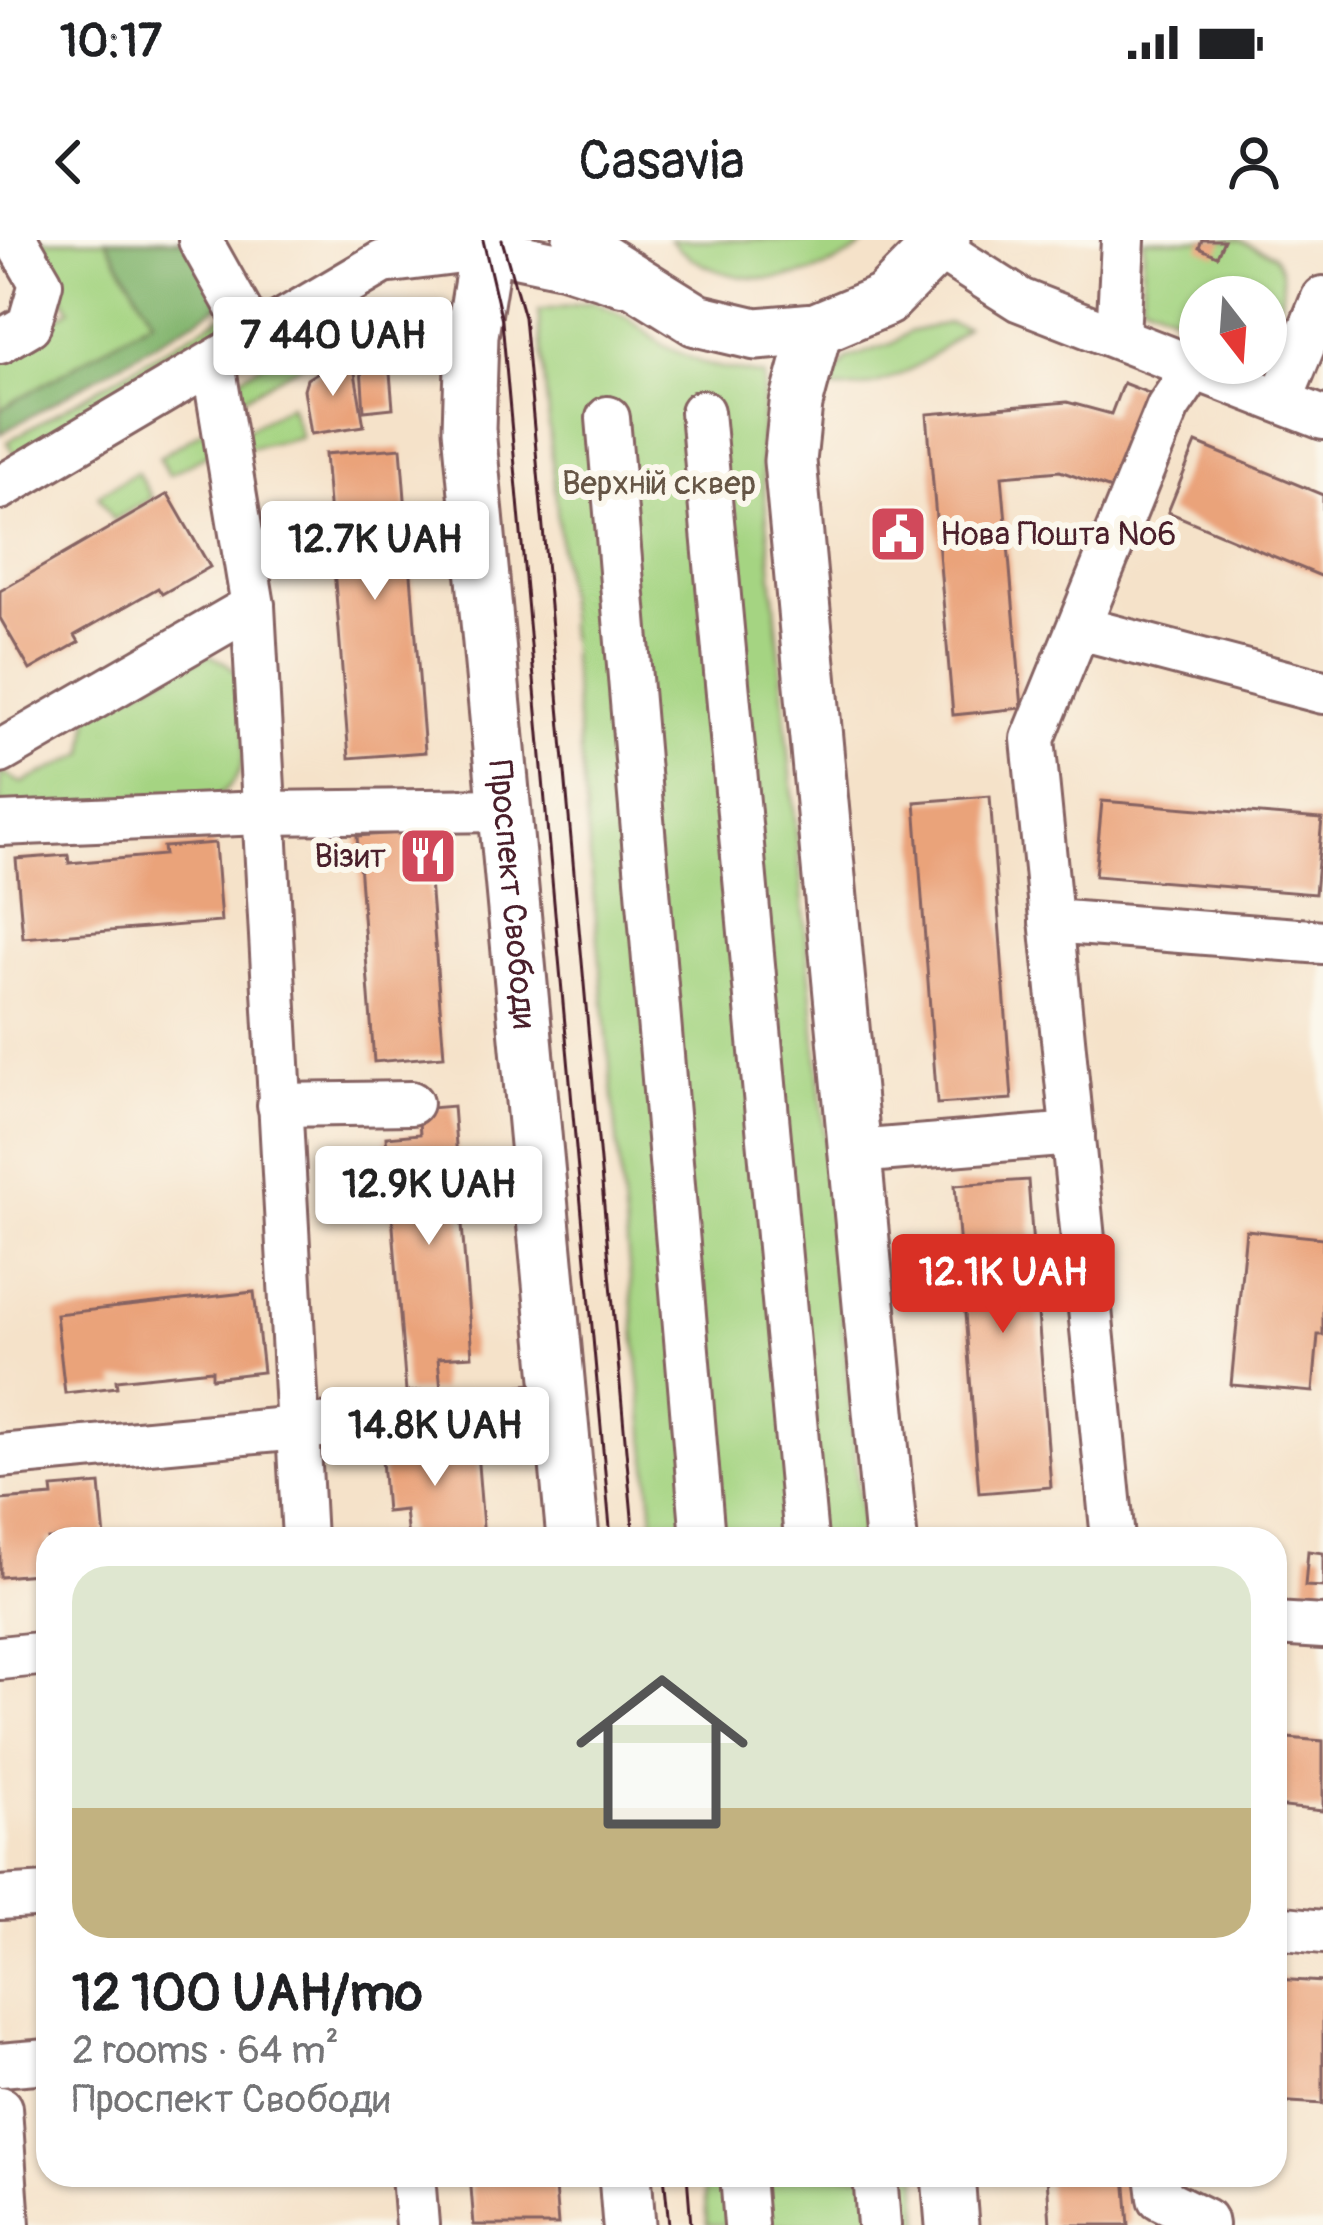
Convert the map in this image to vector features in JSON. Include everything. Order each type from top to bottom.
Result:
[{"type":"main road","points":[[579,240],[588,252],[645,291],[697,320],[756,334],[816,329],[885,300],[942,244]]},
{"type":"main road","points":[[598,240],[645,291]]},
{"type":"main road","name":"Проспект Свободи","points":[[485,243],[472,335],[469,429],[573,1527]]},
{"type":"main road","points":[[816,329],[796,404],[790,461],[890,1527]]},
{"type":"main road","points":[[626,2187],[629,2225]]},
{"type":"main road","points":[[949,2187],[952,2225]]},
{"type":"street","points":[[0,343],[28,325],[41,283],[16,240]]},
{"type":"street","points":[[200,240],[256,338]]},
{"type":"street","points":[[1118,337],[1123,240]]},
{"type":"street","points":[[0,488],[383,262],[485,243],[645,291]]},
{"type":"street","points":[[942,244],[1020,300],[1179,361]]},
{"type":"street","points":[[1281,400],[1323,298]]},
{"type":"street","points":[[213,363],[254,605],[303,1527]]},
{"type":"street","points":[[1112,1527],[1033,739],[1168,407],[1184,384]]},
{"type":"street","points":[[1239,384],[1323,418]]},
{"type":"street","points":[[701,412],[805,1527]]},
{"type":"street","points":[[608,418],[702,1527]]},
{"type":"street","points":[[0,752],[254,605]]},
{"type":"street","points":[[1079,628],[1323,692]]},
{"type":"street","points":[[0,824],[262,813],[506,810]]},
{"type":"street","points":[[1051,922],[1323,942]]},
{"type":"street","points":[[279,1105],[411,1103]]},
{"type":"street","points":[[854,1152],[1072,1134]]},
{"type":"street","points":[[0,1456],[562,1403]]},
{"type":"street","points":[[1287,1625],[1323,1628]]},
{"type":"street","points":[[0,1658],[36,1654]]},
{"type":"street","points":[[0,1898],[36,1895]]},
{"type":"street","points":[[1287,1928],[1323,1932]]},
{"type":"street","points":[[0,2065],[36,2062]]},
{"type":"street","points":[[0,2108],[4,2198]]},
{"type":"street","points":[[414,2187],[417,2225]]},
{"type":"street","points":[[743,2187],[746,2225]]},
{"type":"street","points":[[876,2187],[879,2225]]},
{"type":"street","points":[[1159,2187],[1160,2198],[1205,2220],[1206,2225]]},
{"type":"green space","points":[[27,240],[106,240],[153,319],[0,410],[0,354],[70,309]]},
{"type":"green space","points":[[106,240],[196,240],[224,303],[0,434],[0,410],[153,319]]},
{"type":"green space","points":[[670,240],[870,240],[824,268],[770,279],[715,270]]},
{"type":"green space","points":[[1144,240],[1238,240],[1274,255],[1282,276],[1179,276],[1179,317],[1142,301]]},
{"type":"green space","name":"Верхній сквер","points":[[593,302],[628,318],[664,346],[707,365],[764,376],[761,456],[862,1527],[654,1527],[538,311]]},
{"type":"green space","points":[[234,309],[230,336],[19,462],[7,442]]},
{"type":"green space","points":[[948,323],[966,327],[902,374],[865,387],[826,388],[847,359],[894,343],[909,332]]},
{"type":"green space","points":[[322,329],[322,353],[236,402],[242,376]]},
{"type":"green space","points":[[290,405],[301,437],[244,449],[243,431]]},
{"type":"green space","points":[[209,427],[212,452],[169,475],[159,457]]},
{"type":"green space","points":[[137,472],[152,498],[113,520],[98,495]]},
{"type":"green space","points":[[209,655],[238,675],[243,758],[231,786],[218,796],[0,818],[0,772],[22,783],[85,754],[90,712]]},
{"type":"green space","points":[[704,2187],[918,2187],[921,2225],[707,2225]]},
{"type":"building","points":[[1202,240],[1224,240],[1217,256],[1199,248]]},
{"type":"building","points":[[388,350],[393,408],[364,411],[360,352]]},
{"type":"building","points":[[339,359],[354,367],[364,426],[311,434],[304,389],[307,379]]},
{"type":"building","points":[[1123,383],[1149,393],[1152,407],[1126,479],[1116,475],[1111,489],[1060,471],[1002,476],[1022,708],[953,715],[927,414],[1067,402],[1111,414]]},
{"type":"building","points":[[1196,443],[1323,495],[1323,577],[1168,512]]},
{"type":"building","points":[[401,448],[425,752],[349,758],[325,454]]},
{"type":"building","points":[[168,494],[210,567],[162,594],[158,588],[75,635],[79,642],[30,670],[0,618],[0,591]]},
{"type":"building","points":[[990,796],[1012,1099],[937,1104],[915,802]]},
{"type":"building","points":[[1102,801],[1322,819],[1315,894],[1095,876]]},
{"type":"building","points":[[426,831],[444,1056],[374,1062],[357,836]]},
{"type":"building","points":[[215,843],[221,922],[23,938],[16,859],[68,855],[69,863],[164,855],[163,847]]},
{"type":"building","points":[[453,1106],[472,1356],[438,1358],[441,1390],[406,1392],[386,1137],[420,1134],[418,1109]]},
{"type":"building","points":[[1028,1180],[1051,1487],[979,1493],[955,1185]]},
{"type":"building","points":[[1246,1230],[1323,1238],[1323,1335],[1318,1335],[1313,1392],[1231,1385]]},
{"type":"building","points":[[254,1292],[263,1372],[212,1378],[212,1370],[116,1380],[117,1387],[65,1393],[56,1314]]},
{"type":"building","points":[[476,1440],[483,1527],[407,1527],[405,1510],[386,1512],[381,1447]]},
{"type":"building","points":[[100,1484],[104,1527],[36,1527],[36,1574],[0,1577],[0,1500],[53,1496],[52,1488]]},
{"type":"building","points":[[1308,1551],[1323,1553],[1323,1587],[1305,1586]]},
{"type":"building","points":[[1287,1738],[1323,1741],[1323,1811],[1287,1807]]},
{"type":"building","points":[[1287,1980],[1323,1982],[1323,2104],[1287,2102]]},
{"type":"building","points":[[471,2187],[555,2187],[558,2225],[474,2225]]},
{"type":"building","points":[[1048,2187],[1126,2187],[1129,2225],[1050,2225]]},
{"type":"tram line","points":[[483,240],[502,321],[610,1527]]},
{"type":"tram line","points":[[502,240],[524,317],[633,1527]]},
{"type":"tram line","points":[[665,2187],[669,2225]]},
{"type":"tram line","points":[[688,2187],[691,2225]]},
{"type":"place","name":"Нова Пошта №6","points":[[898,534]]},
{"type":"place","name":"Візит","points":[[428,856]]}]
